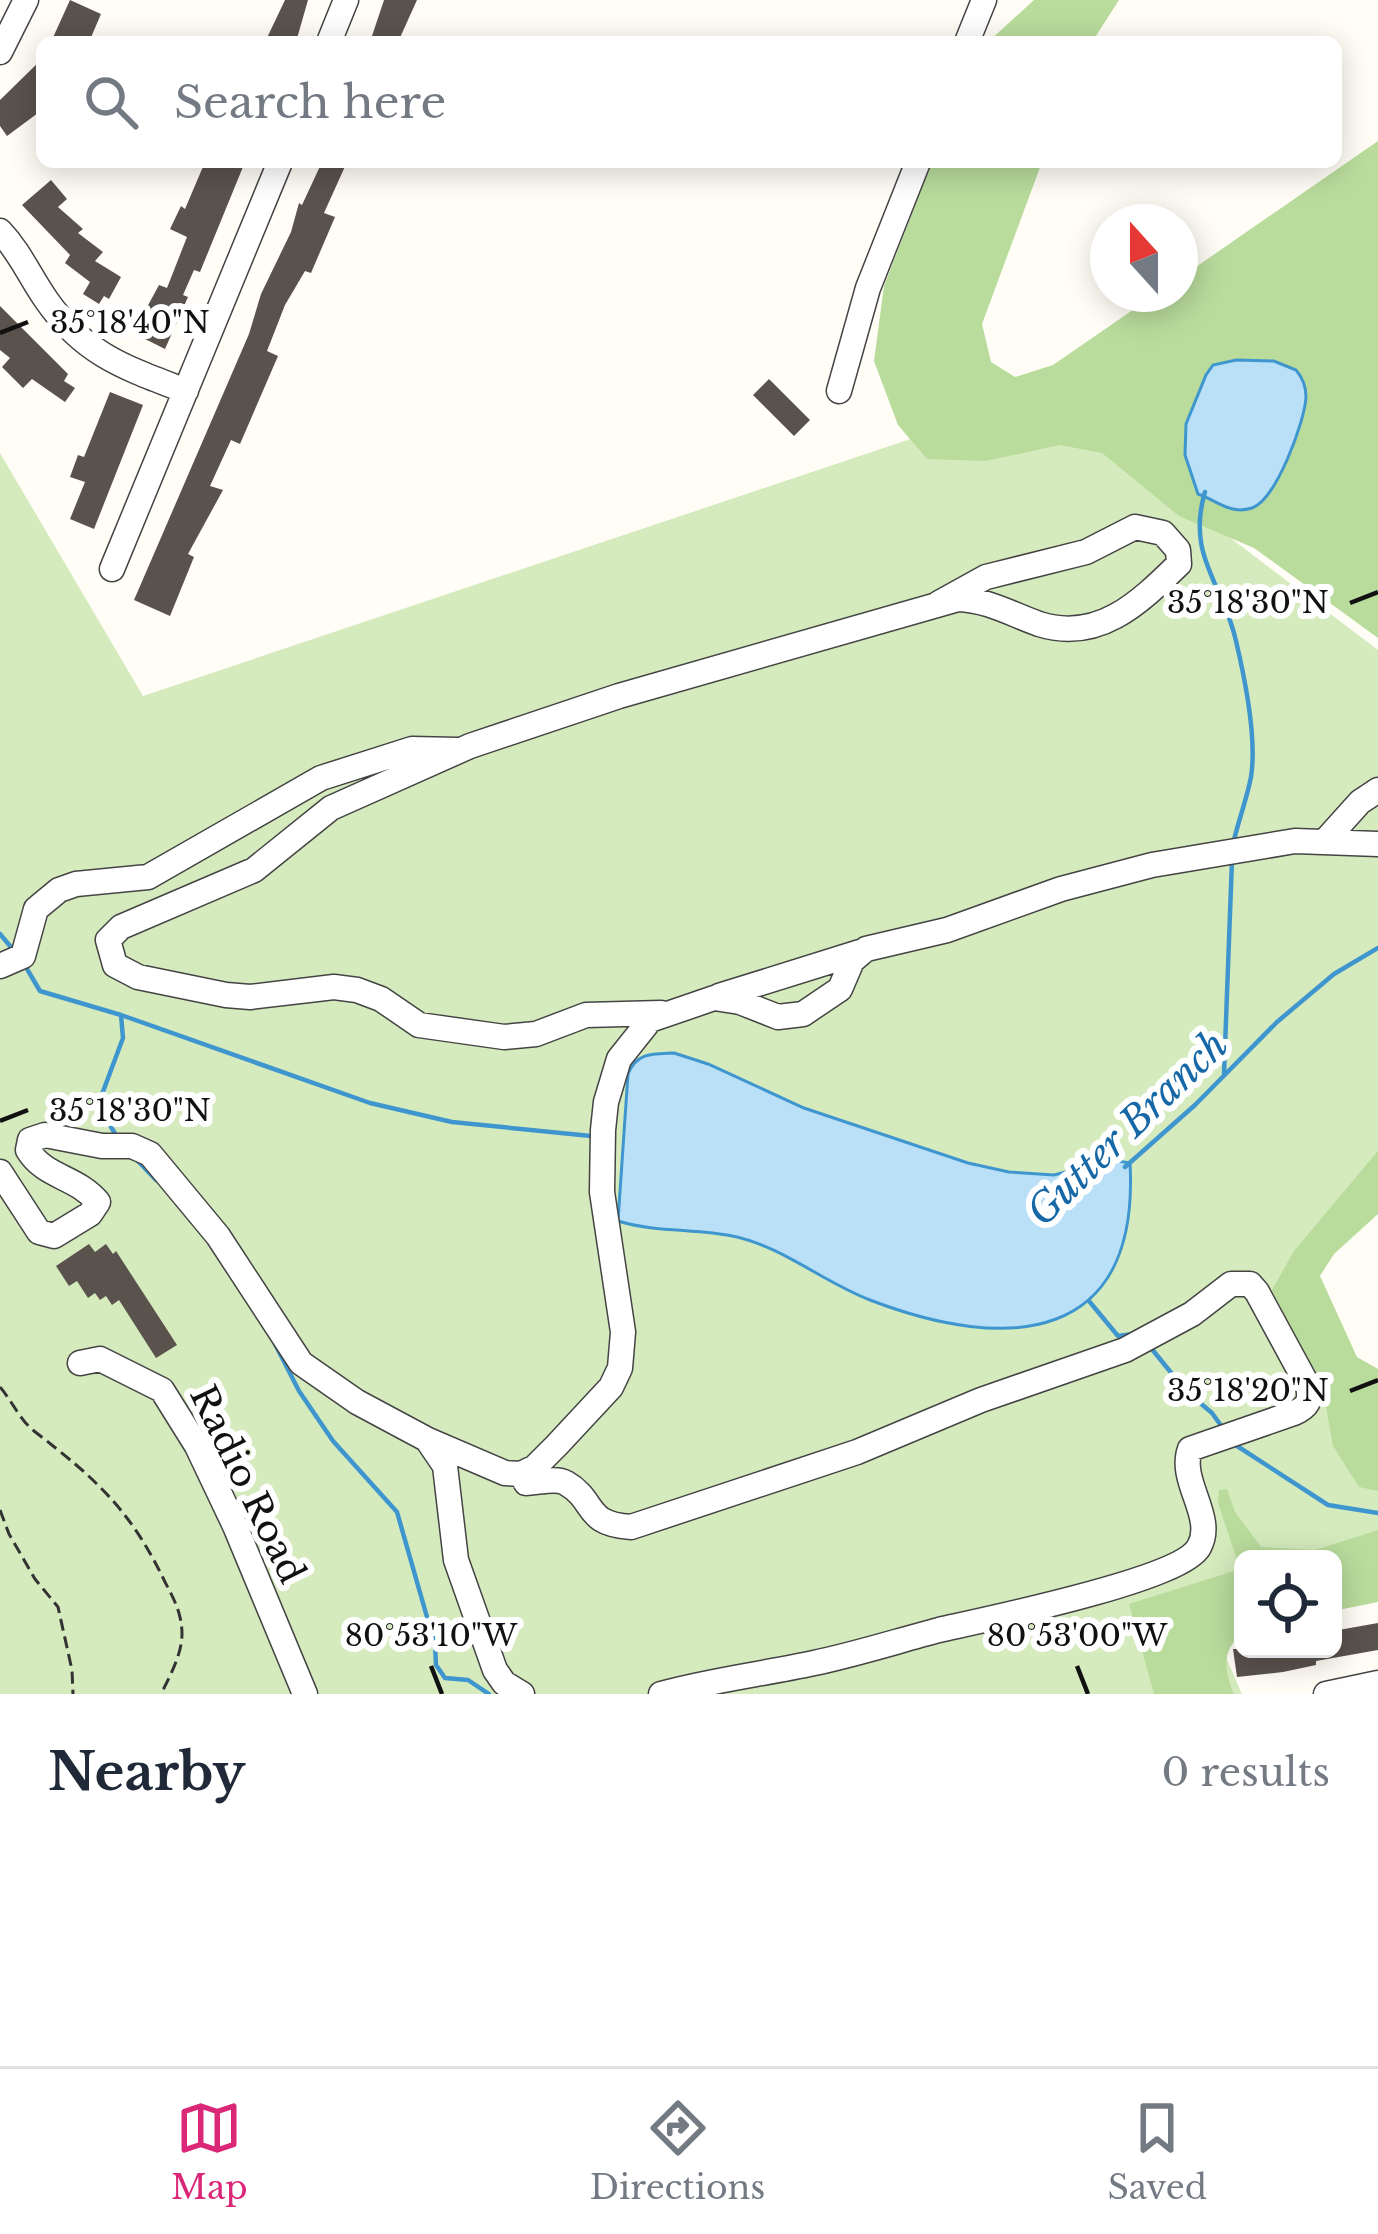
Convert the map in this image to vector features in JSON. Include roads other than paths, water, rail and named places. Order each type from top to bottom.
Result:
[{"type":"street","points":[[0,52],[26,0]]},
{"type":"street","points":[[331,36],[346,0]]},
{"type":"street","points":[[970,36],[985,0]]},
{"type":"street","points":[[112,569],[278,168]]},
{"type":"street","points":[[839,392],[868,288],[916,168]]},
{"type":"street","points":[[0,231],[17,249],[46,301],[83,344],[130,370],[186,391]]},
{"type":"street","points":[[939,603],[986,577],[1087,552],[1135,526],[1163,533],[1178,550],[1178,564],[1143,599],[1096,626],[1055,628],[976,600],[939,603],[598,703],[460,751],[331,808],[254,871],[121,927],[108,940],[110,956],[122,971],[139,977],[226,994],[250,997],[334,987],[357,990],[381,999],[418,1025],[504,1037],[536,1034],[586,1015],[663,1013],[1152,865],[1256,846],[1378,844]]},
{"type":"street","points":[[0,966],[23,956],[36,909],[59,890],[148,877],[321,778],[412,749],[460,751]]},
{"type":"street","points":[[1324,842],[1360,802],[1378,790]]},
{"type":"street","points":[[714,998],[778,1017],[803,1014],[840,989],[860,952]]},
{"type":"street","points":[[0,1172],[39,1232],[53,1235],[90,1214],[98,1202],[86,1187],[38,1164],[28,1150],[30,1140],[45,1135],[141,1148],[218,1236],[301,1363],[357,1402],[428,1441],[505,1473],[521,1474],[536,1467],[557,1445],[611,1387],[620,1368],[623,1332],[602,1192],[606,1102],[619,1059],[630,1041],[640,1027],[663,1013]]},
{"type":"street","points":[[521,1474],[526,1484],[556,1480],[568,1484],[596,1517],[610,1526],[631,1527],[857,1452],[981,1400],[1125,1350],[1192,1314],[1232,1284],[1250,1284],[1257,1292],[1310,1397],[1306,1408],[1190,1450],[1186,1468],[1203,1536],[1198,1550],[1188,1558],[1141,1579],[1045,1606],[809,1664],[721,1678],[662,1694]]},
{"type":"street","name":"Radio Road","points":[[80,1363],[100,1359],[162,1390],[197,1447],[235,1526],[305,1694]]},
{"type":"street","points":[[428,1441],[445,1466],[456,1561],[495,1670],[504,1683],[522,1694]]},
{"type":"street","points":[[1341,1693],[1378,1683]]},
{"type":"water","points":[[1274,361],[1296,370],[1306,393],[1301,423],[1279,476],[1261,502],[1244,510],[1198,494],[1185,455],[1186,424],[1206,375],[1213,365]]},
{"type":"water","points":[[674,1053],[804,1108],[968,1163],[1054,1175],[1112,1160],[1130,1163],[1127,1223],[1113,1268],[1089,1300],[1056,1319],[1016,1328],[970,1326],[921,1317],[870,1300],[754,1242],[618,1221],[628,1074],[641,1058]]},
{"type":"waterway","points":[[1205,492],[1200,514],[1203,552],[1236,641],[1251,727],[1251,777],[1234,840]]},
{"type":"waterway","points":[[1224,1074],[1232,860]]},
{"type":"waterway","name":"Gutter Branch","points":[[0,934],[15,952]]},
{"type":"waterway","name":"Gutter Branch","points":[[1125,1167],[1277,1022],[1334,974],[1378,948]]},
{"type":"waterway","name":"Gutter Branch","points":[[27,969],[40,991],[370,1103],[452,1122],[591,1136]]},
{"type":"waterway","points":[[117,1137],[98,1105],[123,1038],[121,1015]]},
{"type":"waterway","points":[[135,1158],[156,1180]]},
{"type":"waterway","points":[[1089,1301],[1118,1336],[1133,1334]]},
{"type":"waterway","points":[[275,1344],[333,1441],[397,1512],[435,1645],[436,1665],[445,1678],[468,1680],[489,1694]]},
{"type":"waterway","points":[[1151,1348],[1222,1427]]},
{"type":"waterway","points":[[1234,1444],[1328,1505],[1378,1513]]}]
